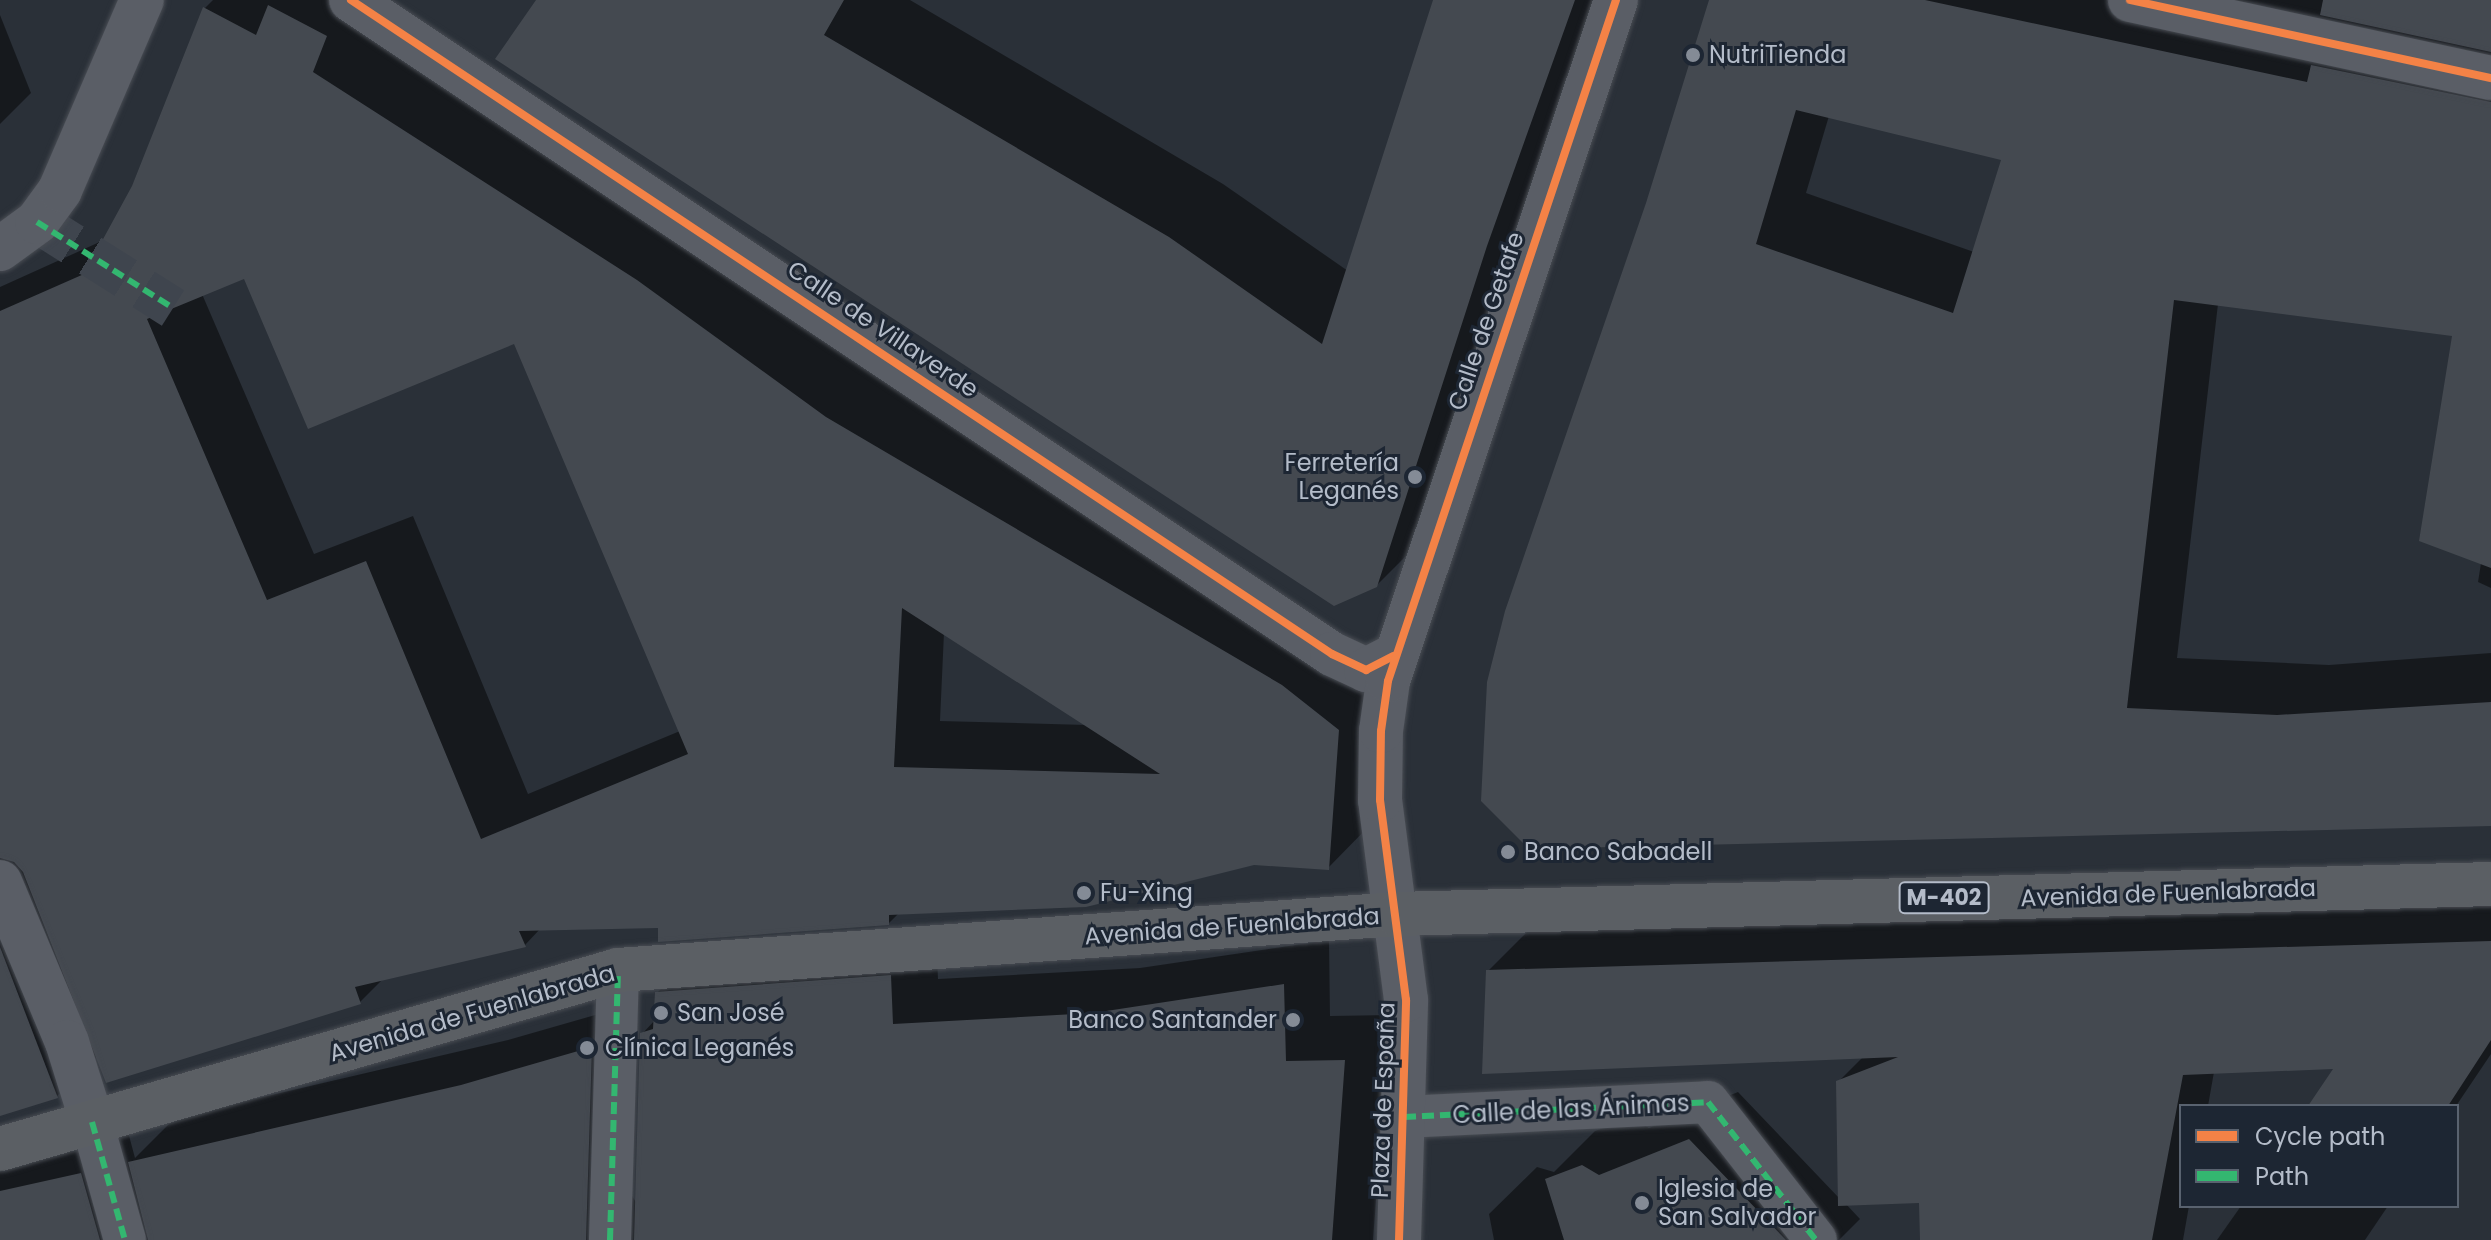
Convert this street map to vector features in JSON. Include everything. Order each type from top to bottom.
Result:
[{"type":"highway","name":"Avenida de Fuenlabrada","points":[[0,1149],[618,970],[1397,914],[2491,884]]},
{"type":"street","points":[[0,249],[37,222],[60,190],[142,0]]},
{"type":"street","name":"Calle de Villaverde","points":[[351,0],[402,13],[1332,654],[1366,670],[1394,656]]},
{"type":"street","name":"Calle de Getafe","points":[[1397,914],[1384,846],[1380,757],[1394,656],[1616,0]]},
{"type":"street","points":[[2130,0],[2491,78]]},
{"type":"street","points":[[0,882],[67,1042],[125,1240]]},
{"type":"street","name":"Plaza de España","points":[[1397,914],[1406,971],[1399,1240]]},
{"type":"street","points":[[610,1240],[618,970]]},
{"type":"street","name":"Calle de las Ánimas","points":[[1404,1117],[1708,1102],[1816,1240]]},
{"type":"building","points":[[536,0],[844,0],[824,35],[1169,237],[1322,344],[1433,0],[1575,0],[1487,246],[1377,587],[1334,606],[495,59]]},
{"type":"building","points":[[1709,0],[1925,0],[2307,82],[2311,65],[2491,102],[2491,568],[2419,541],[2452,336],[2174,300],[2127,708],[2277,715],[2491,702],[2491,826],[1529,849],[1481,801],[1487,682],[1505,611],[1646,203]],"holes":[[[1796,110],[2001,160],[1953,313],[1756,244]]]},
{"type":"building","points":[[2323,0],[2491,0],[2491,52],[2320,15]]},
{"type":"building","points":[[268,5],[327,36],[313,72],[637,280],[826,417],[1282,685],[1339,730],[1329,870],[1254,865],[1086,907],[889,915],[889,925],[658,942],[658,928],[519,931],[526,947],[355,987],[361,1004],[106,1083],[23,872],[14,862],[0,858],[0,311],[84,274],[132,186],[203,7],[256,35]],"holes":[[[244,279],[308,429],[514,344],[688,754],[481,839],[366,561],[267,600],[147,319]],[[902,608],[1160,774],[894,767]]]},
{"type":"building","points":[[2491,941],[2491,1040],[2449,1104],[2309,1104],[2333,1069],[2183,1075],[2152,1240],[1920,1240],[1919,1203],[1838,1206],[1836,1081],[1898,1057],[1482,1074],[1486,970]]},
{"type":"building","points":[[0,947],[58,1098],[0,1116]]},
{"type":"building","points":[[891,975],[893,1024],[1093,1013],[1284,984],[1286,1061],[1345,1060],[1332,1240],[634,1240],[640,1033],[653,1029],[655,992]]},
{"type":"building","points":[[592,1047],[586,1240],[148,1240],[128,1162],[461,1085]]},
{"type":"building","name":"Iglesia de San Salvador","points":[[1689,1139],[1786,1240],[1564,1240],[1545,1179],[1582,1165],[1599,1175]]},
{"type":"building","points":[[81,1173],[100,1240],[0,1240],[0,1191]]},
{"type":"tunnel","points":[[37,222],[173,308]]},
{"type":"marked path","points":[[37,222],[173,308]]},
{"type":"marked path","points":[[610,1240],[618,970]]},
{"type":"marked path","points":[[1404,1117],[1708,1102],[1816,1240]]},
{"type":"marked path","points":[[92,1122],[125,1240]]},
{"type":"cycle path","points":[[351,0],[1332,654],[1366,670],[1394,656]]},
{"type":"cycle path","points":[[1399,1240],[1406,1000],[1380,800],[1381,731],[1388,681],[1616,0]]},
{"type":"cycle path","points":[[2130,0],[2491,78]]},
{"type":"place","name":"NutriTienda","points":[[1693,55]]},
{"type":"place","name":"Ferretería Leganés","points":[[1415,477]]},
{"type":"place","name":"Banco Sabadell","points":[[1508,852]]},
{"type":"place","name":"Fu-Xing","points":[[1084,893]]},
{"type":"place","name":"San José","points":[[661,1013]]},
{"type":"place","name":"Banco Santander","points":[[1293,1020]]},
{"type":"place","name":"Clínica Leganés","points":[[587,1048]]},
{"type":"place","name":"Iglesia de San Salvador","points":[[1642,1203]]}]
